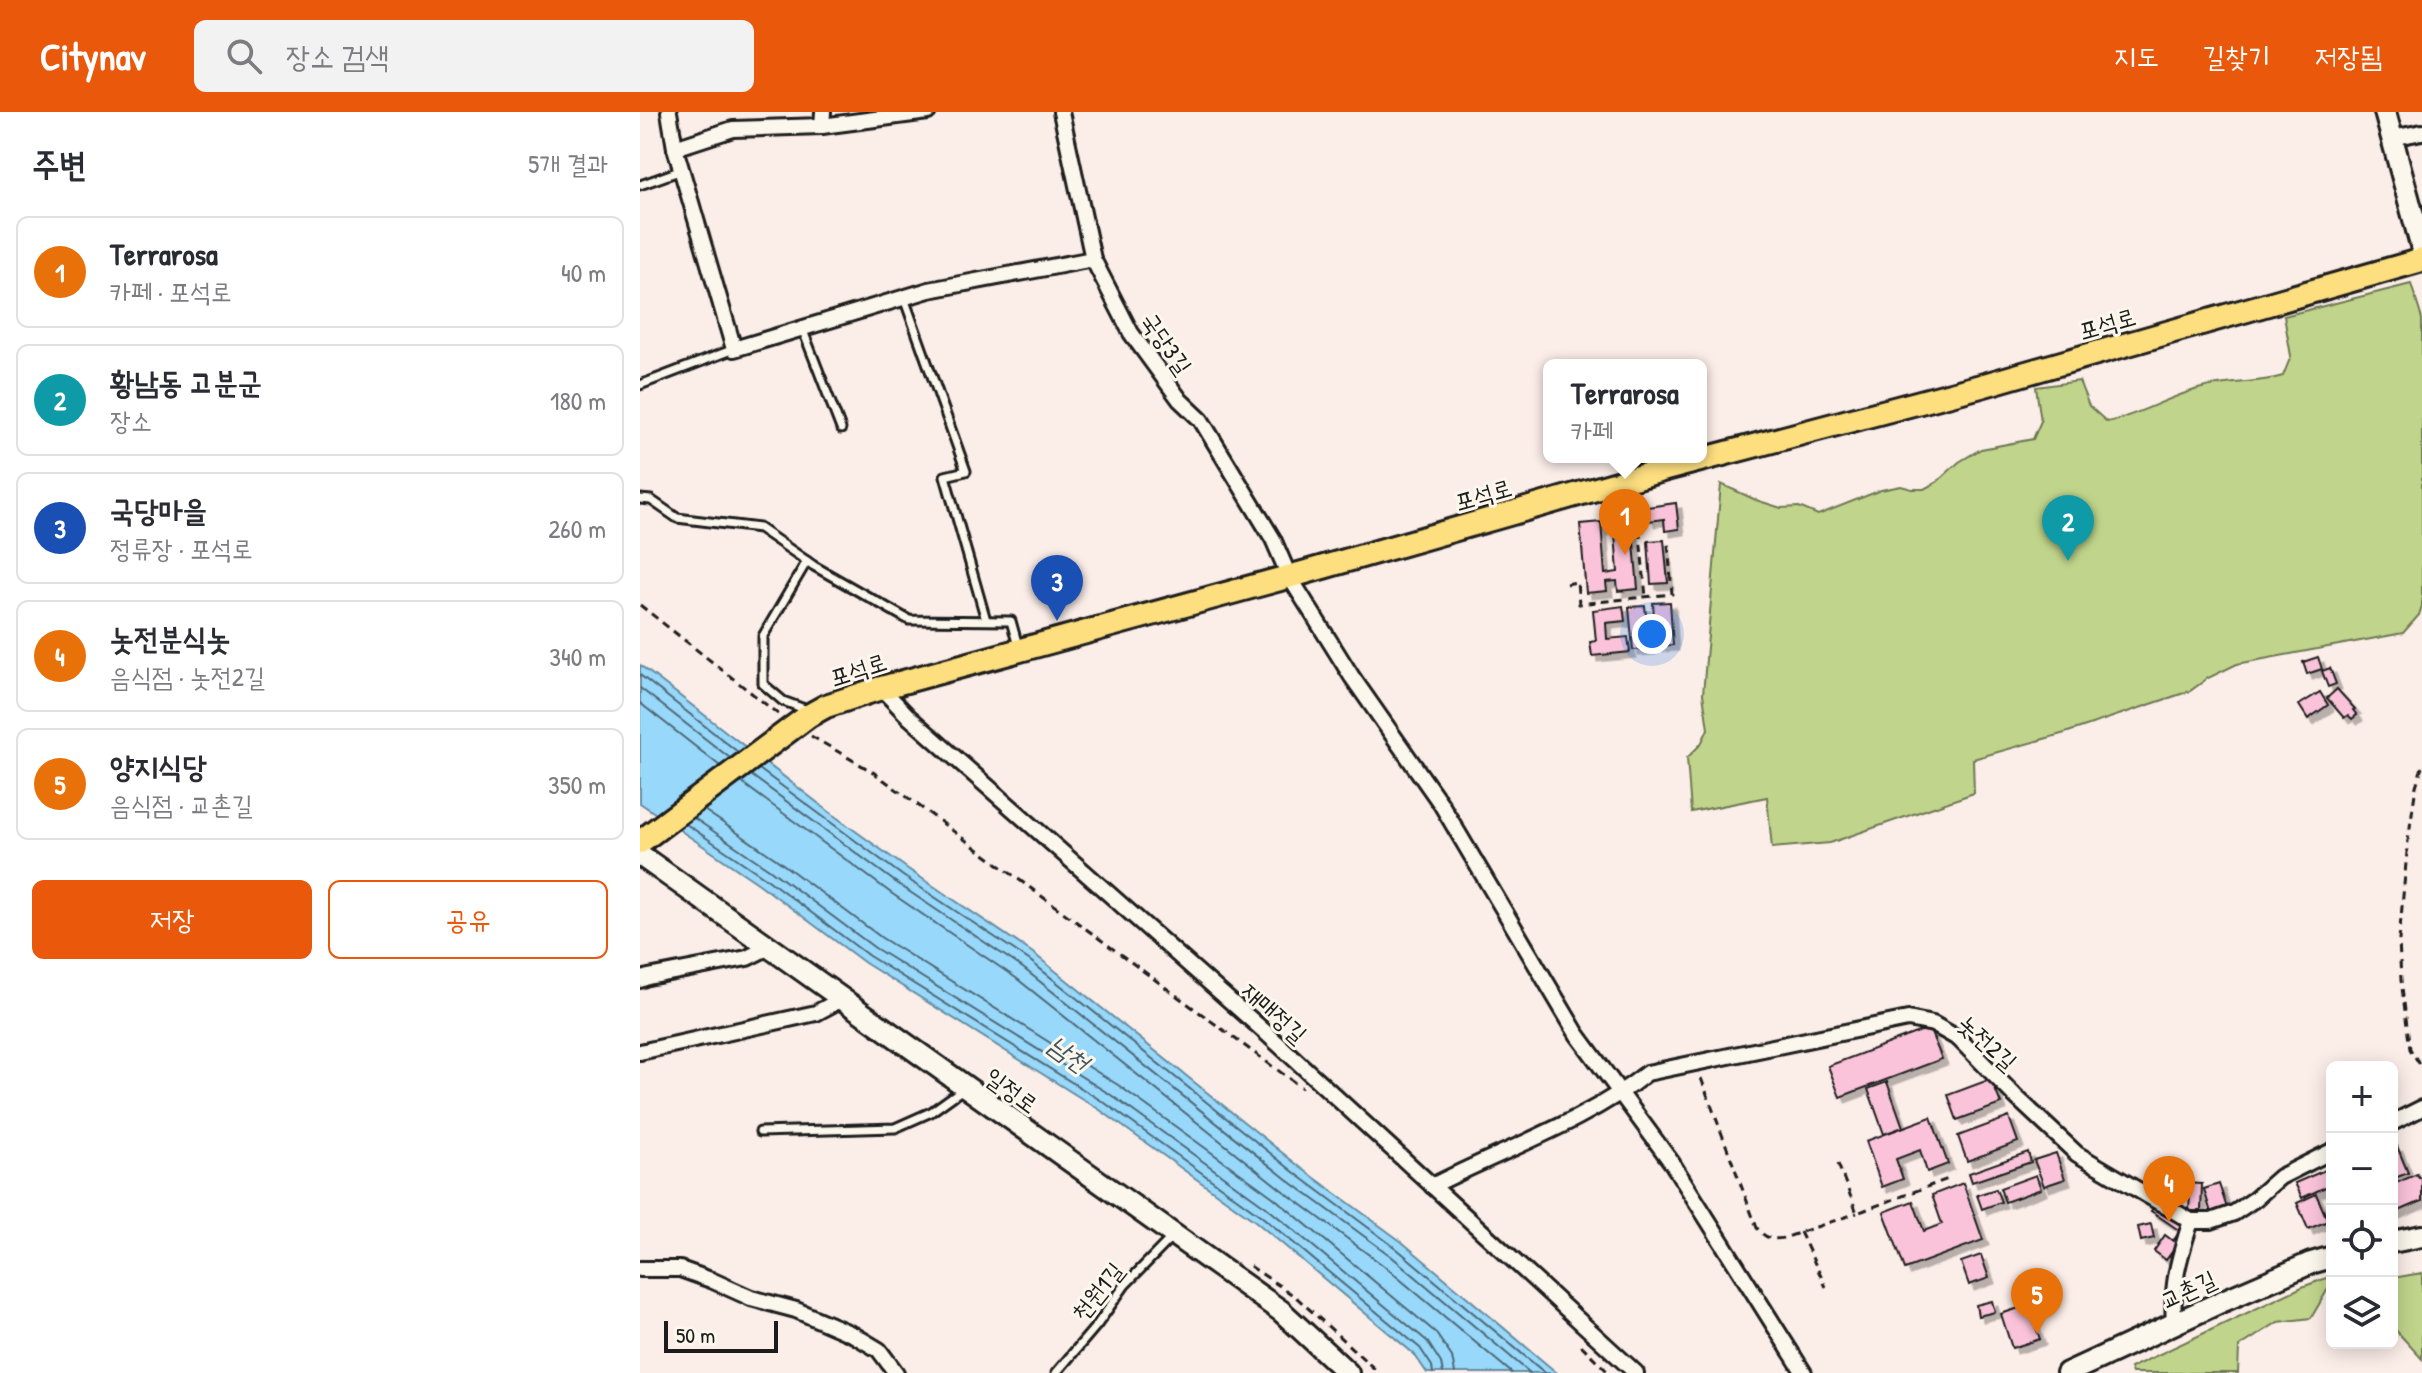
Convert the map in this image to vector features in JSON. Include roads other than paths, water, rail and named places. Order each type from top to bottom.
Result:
[{"type":"main road","name":"포석로","points":[[1707,458],[1981,386],[2422,260]]},
{"type":"main road","name":"포석로","points":[[640,842],[814,712],[881,688],[1689,463]]},
{"type":"street","points":[[669,112],[675,148],[734,349],[929,290],[1093,259]]},
{"type":"street","points":[[675,148],[733,129],[928,112]]},
{"type":"street","name":"국당3길","points":[[1061,112],[1093,259],[1131,333],[1180,400],[1201,420],[1273,539],[1289,576],[1352,677],[1441,804],[1577,1034],[1672,1163],[1804,1373]]},
{"type":"street","points":[[2385,112],[2422,249]]},
{"type":"street","points":[[2392,138],[2422,132]]},
{"type":"street","name":"재매정길","points":[[881,688],[909,717],[1264,1031],[1636,1373]]},
{"type":"street","name":"일정로","points":[[640,855],[1281,1311],[1348,1373]]},
{"type":"street","points":[[640,980],[747,958],[769,947]]},
{"type":"street","points":[[640,1052],[816,1013],[842,999]]},
{"type":"street","name":"놋전2길","points":[[1432,1186],[1568,1122],[1622,1093],[1647,1073],[1908,1019],[1933,1024],[1959,1039],[2077,1154],[2191,1221]]},
{"type":"street","points":[[2398,1120],[2422,1108]]},
{"type":"street","points":[[2174,1324],[2172,1298],[2179,1258],[2191,1221],[2211,1221],[2234,1213],[2280,1177],[2326,1154]]},
{"type":"street","points":[[2398,1241],[2422,1236]]},
{"type":"street","name":"교촌길","points":[[2067,1373],[2296,1269],[2326,1259]]},
{"type":"street","points":[[640,1269],[680,1269],[751,1298],[796,1310],[854,1335],[879,1350],[896,1373]]},
{"type":"lane","points":[[640,185],[682,170]]},
{"type":"lane","points":[[904,298],[966,471],[945,476],[986,620]]},
{"type":"lane","points":[[802,328],[841,429]]},
{"type":"lane","points":[[640,385],[734,349]]},
{"type":"lane","points":[[640,499],[651,500],[677,518],[759,528],[807,561],[909,620],[1011,621],[1019,649]]},
{"type":"lane","points":[[807,561],[763,636],[763,684],[783,701],[814,712]]},
{"type":"lane","points":[[760,1132],[895,1128],[931,1112],[964,1087]]},
{"type":"lane","name":"천원1길","points":[[1056,1373],[1097,1325],[1125,1285],[1173,1237]]},
{"type":"water","name":"남천","points":[[640,665],[836,817],[1033,953],[1300,1167],[1402,1242],[1557,1373],[1427,1373],[1414,1354],[1255,1221],[1100,1110],[865,963],[759,884],[640,803]]},
{"type":"place","name":"Terrarosa","points":[[1625,555]]},
{"type":"place","name":"황남동 고분군","points":[[2068,561]]},
{"type":"place","name":"국당마을","points":[[1057,621]]},
{"type":"place","name":"놋전분식놋","points":[[2169,1222]]},
{"type":"place","name":"양지식당","points":[[2037,1334]]}]
